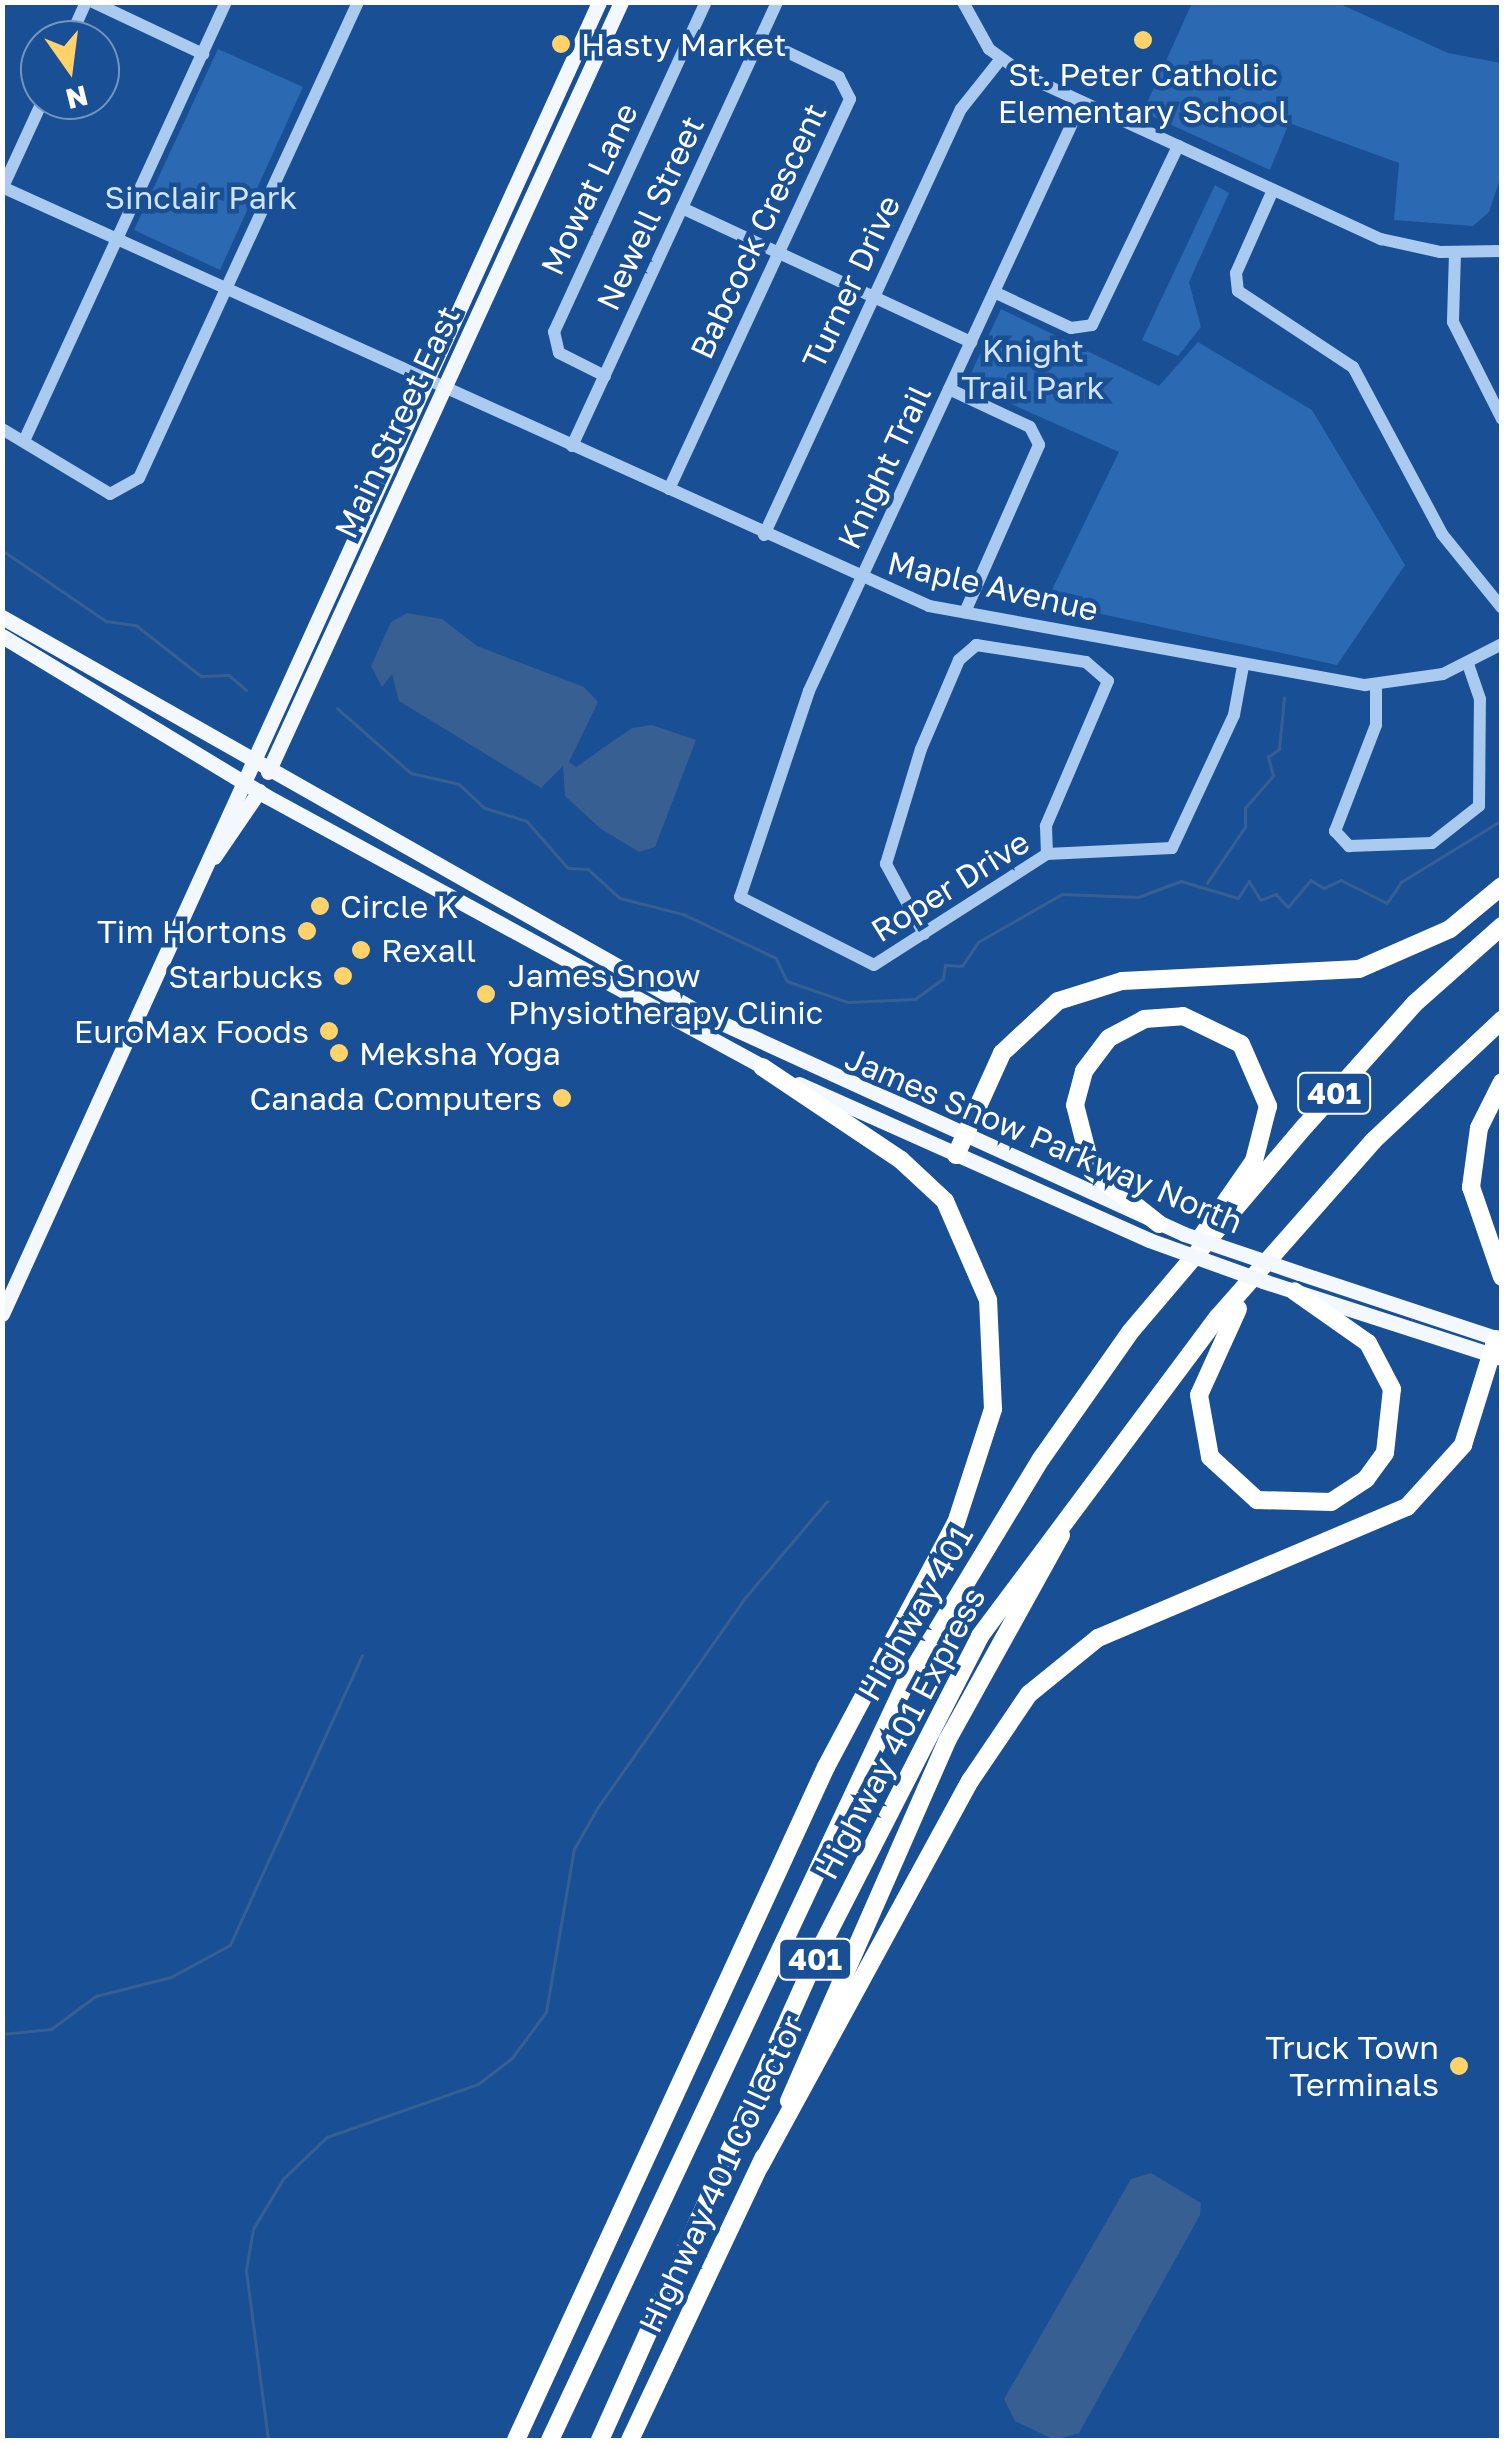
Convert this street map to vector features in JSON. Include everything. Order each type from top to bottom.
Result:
[{"type":"highway","points":[[958,1147],[1002,1053],[1058,1001],[1122,980],[1359,970],[1450,929],[1502,886]]},
{"type":"highway","name":"Highway 401","points":[[550,2440],[907,1680],[1041,1458],[1180,1274],[1414,1004],[1502,926]]},
{"type":"highway","points":[[1154,1232],[1092,1171],[1076,1105],[1084,1071],[1109,1038],[1144,1019],[1183,1016],[1241,1044],[1268,1106],[1254,1161],[1180,1274]]},
{"type":"highway","name":"401","points":[[1075,1502],[1302,1221],[1502,1020]]},
{"type":"highway","points":[[516,2440],[826,1767],[956,1523],[993,1409],[988,1300],[944,1201],[902,1160],[762,1067]]},
{"type":"highway","points":[[1502,1082],[1479,1128],[1471,1187],[1502,1277]]},
{"type":"highway","points":[[1296,1282],[1374,1351],[1395,1411],[1366,1479],[1330,1502],[1299,1508],[1257,1500],[1230,1483],[1205,1448],[1198,1406],[1231,1318],[1302,1221]]},
{"type":"highway","points":[[760,2166],[970,1781],[1029,1694],[1098,1638],[1407,1507],[1463,1445],[1498,1348]]},
{"type":"highway","name":"Highway 401 Collector","points":[[630,2440],[760,2166],[948,1739],[1075,1502]]},
{"type":"highway","name":"Highway 401 Express","points":[[600,2440],[875,1836],[980,1636],[1075,1502]]},
{"type":"main road","name":"Main Street East","points":[[2,1314],[214,857],[240,780],[599,2]]},
{"type":"main road","name":"Main Street East","points":[[268,772],[621,2]]},
{"type":"main road","name":"James Snow Parkway North","points":[[2,617],[268,772],[702,1014],[958,1147]]},
{"type":"main road","name":"James Snow Parkway North","points":[[2,636],[262,793],[762,1067],[958,1147],[1263,1282],[1296,1282]]},
{"type":"main road","name":"Main Street East","points":[[214,857],[262,793]]},
{"type":"main road","name":"James Snow Parkway North","points":[[1154,1232],[1184,1234],[1296,1282],[1498,1348]]},
{"type":"street","points":[[90,2],[204,54]]},
{"type":"street","points":[[24,441],[226,2]]},
{"type":"street","points":[[2,429],[110,494],[125,493],[226,288],[358,2]]},
{"type":"street","name":"Mowat Lane","points":[[605,376],[558,353],[554,332],[706,2]]},
{"type":"street","name":"Newell Street","points":[[572,446],[777,2]]},
{"type":"street","points":[[963,2],[1000,60],[1082,102],[1381,239],[1455,253],[1502,251]]},
{"type":"street","name":"Babcock Crescent","points":[[670,489],[849,90],[760,39]]},
{"type":"street","name":"Turner Drive","points":[[764,535],[964,102],[1000,60]]},
{"type":"street","name":"Knight Trail","points":[[861,582],[1082,102]]},
{"type":"street","points":[[3,188],[33,120]]},
{"type":"street","points":[[994,292],[1071,328],[1092,325],[1178,146]]},
{"type":"street","name":"Maple Avenue","points":[[3,188],[670,489],[861,582],[965,612],[1243,666],[1376,686],[1468,664],[1502,644]]},
{"type":"street","points":[[1273,190],[1236,274],[1238,291],[1352,366],[1442,534],[1502,608]]},
{"type":"street","points":[[682,208],[971,342]]},
{"type":"street","points":[[1455,253],[1453,322],[1502,420]]},
{"type":"street","points":[[949,390],[1030,427],[1038,445],[965,612]]},
{"type":"street","name":"Roper Drive","points":[[861,582],[800,713],[784,786],[738,886],[746,906],[866,965],[924,934],[1047,854],[1172,848],[1234,714],[1243,666]]},
{"type":"street","points":[[924,934],[886,864],[920,749],[960,660],[976,645],[1086,662],[1108,681],[1046,826],[1047,854]]},
{"type":"street","points":[[1376,686],[1376,725],[1335,831],[1349,846],[1432,843],[1479,806],[1480,698],[1468,664]]},
{"type":"street","name":"Main Street East","points":[[262,793],[268,772]]},
{"type":"green space","points":[[1192,3],[1338,3],[1448,53],[1501,63],[1501,176],[1489,212],[1473,226],[1394,220],[1399,163],[1289,123],[1270,170],[1143,112]]},
{"type":"green space","name":"Sinclair Park","points":[[218,49],[303,87],[220,270],[134,230]]},
{"type":"green space","points":[[1215,185],[1229,193],[1189,282],[1201,327],[1178,356],[1142,340]]},
{"type":"green space","name":"Knight Trail Park","points":[[1001,309],[1159,386],[1198,342],[1312,410],[1405,565],[1337,665],[1046,602],[1119,452],[966,384]]},
{"type":"shaded area","points":[[407,613],[442,619],[477,646],[584,687],[598,702],[569,762],[576,767],[632,728],[652,725],[696,740],[655,847],[639,852],[601,829],[565,796],[563,766],[541,788],[399,701],[392,674],[382,687],[371,666],[391,622]]},
{"type":"shaded area","points":[[1151,2173],[1201,2203],[1200,2215],[1079,2433],[1055,2440],[1015,2421],[1004,2399],[1131,2179]]},
{"type":"waterway","points":[[2,550],[106,621],[136,625],[201,676],[229,675],[246,690]]},
{"type":"waterway","points":[[1207,883],[1245,827],[1245,808],[1273,776],[1268,757],[1279,749],[1284,698]]},
{"type":"waterway","points":[[337,708],[411,773],[459,784],[485,808],[527,821],[568,868],[588,869],[620,898],[683,914],[776,958],[787,981],[848,1002],[915,999],[943,979],[945,965],[962,966],[978,942],[1062,894],[1138,897],[1181,881],[1238,898],[1249,881],[1261,900],[1276,894],[1288,907],[1311,880],[1324,888],[1341,880],[1387,903],[1401,882],[1502,820]]},
{"type":"waterway","points":[[268,2440],[246,2270],[253,2229],[283,2179],[327,2137],[478,2084],[512,2058],[546,2012],[574,1849],[598,1807],[744,1599],[827,1501]]},
{"type":"waterway","points":[[2,2034],[51,2029],[96,1996],[171,1977],[230,1945],[362,1656]]},
{"type":"place","name":"St. Peter Catholic Elementary School","points":[[1143,40]]},
{"type":"place","name":"Hasty Market","points":[[561,44]]},
{"type":"place","name":"Circle K","points":[[320,906]]},
{"type":"place","name":"Tim Hortons","points":[[307,931]]},
{"type":"place","name":"Rexall","points":[[361,950]]},
{"type":"place","name":"Starbucks","points":[[343,976]]},
{"type":"place","name":"James Snow Physiotherapy Clinic","points":[[486,994]]},
{"type":"place","name":"EuroMax Foods","points":[[329,1031]]},
{"type":"place","name":"Meksha Yoga","points":[[339,1053]]},
{"type":"place","name":"Canada Computers","points":[[562,1098]]},
{"type":"place","name":"Truck Town Terminals","points":[[1459,2066]]}]
